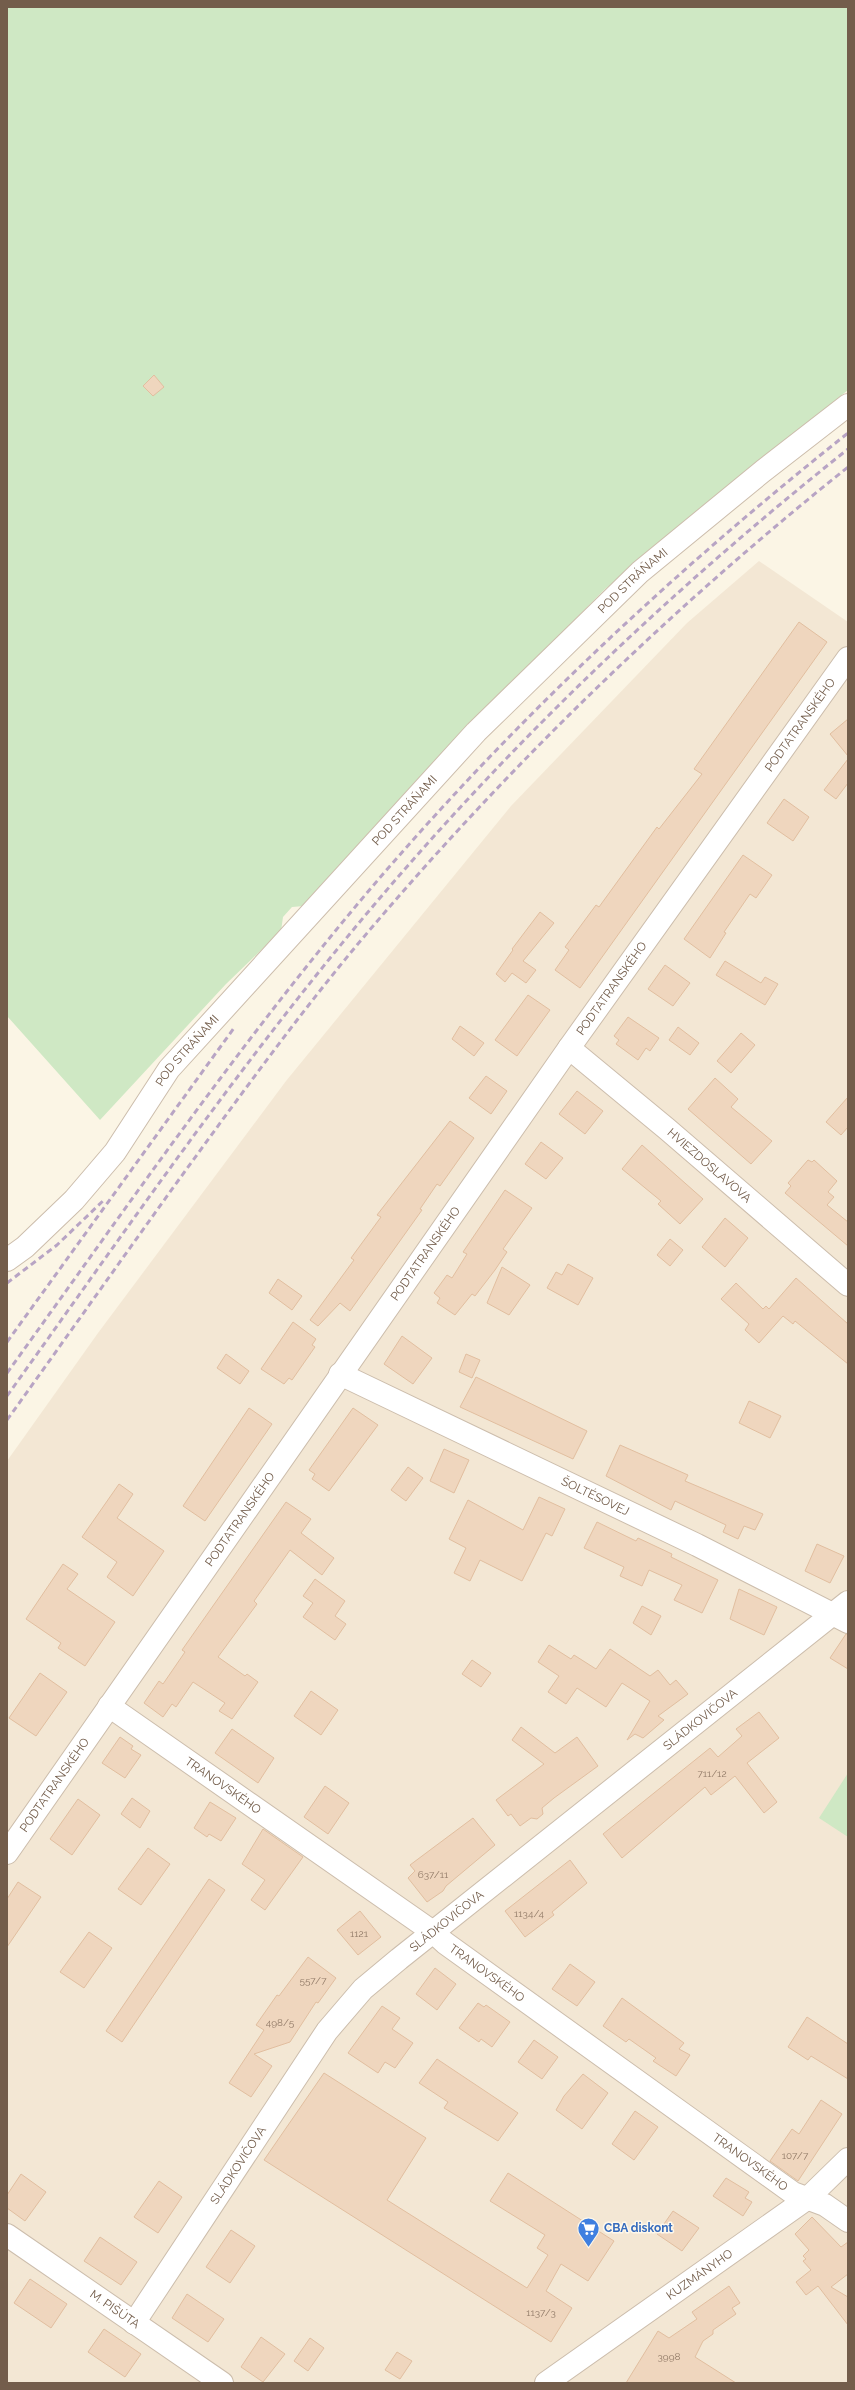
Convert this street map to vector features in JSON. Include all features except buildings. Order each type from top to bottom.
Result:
[{"type":"street","name":"POD STRÁŇAMI","points":[[7,1260],[25,1247],[74,1200],[115,1152],[169,1069],[482,727],[640,572],[763,471],[848,405]]},
{"type":"street","name":"PODTATRANSKÉHO","points":[[7,1852],[569,1048],[846,665]]},
{"type":"street","name":"HVIEZDOSLAVOVA","points":[[569,1048],[667,1128],[848,1285]]},
{"type":"street","name":"ŠOLTÉSOVEJ","points":[[340,1374],[697,1545],[843,1612]]},
{"type":"street","name":"SLÁDKOVIČOVA","points":[[134,2323],[339,2015],[363,1989],[433,1932],[843,1612]]},
{"type":"street","name":"TRANOVSKÉHO","points":[[109,1706],[433,1932],[445,1943],[786,2188],[825,2205],[848,2221]]},
{"type":"street","name":"KUZMÁNYHO","points":[[546,2383],[808,2198],[848,2159]]},
{"type":"street","name":"M. PIŠÚTA","points":[[7,2235],[222,2383]]},
{"type":"shaded area","points":[[759,561],[848,622],[848,2383],[7,2383],[7,1461],[98,1333],[286,1081],[511,806],[687,623]]},
{"type":"green space","points":[[7,7],[848,7],[848,390],[605,589],[482,714],[304,906],[292,907],[283,917],[281,931],[226,984],[100,1120],[7,1016]]},
{"type":"green space","points":[[848,1773],[848,1837],[819,1818]]},
{"type":"railway","points":[[7,1373],[182,1130],[272,1011],[366,894],[421,831],[477,770],[595,652],[719,540],[848,433]]},
{"type":"railway","points":[[7,1396],[231,1085],[325,964],[428,843],[541,723],[600,665],[721,554],[848,449]]},
{"type":"railway","points":[[7,1420],[175,1185],[264,1064],[333,974],[413,880],[530,754],[653,635],[717,577],[848,467]]},
{"type":"railway","points":[[7,1342],[234,1028]]},
{"type":"railway","points":[[7,1283],[57,1245],[105,1199]]},
{"type":"place","name":"CBA diskont","points":[[589,2248]]}]
